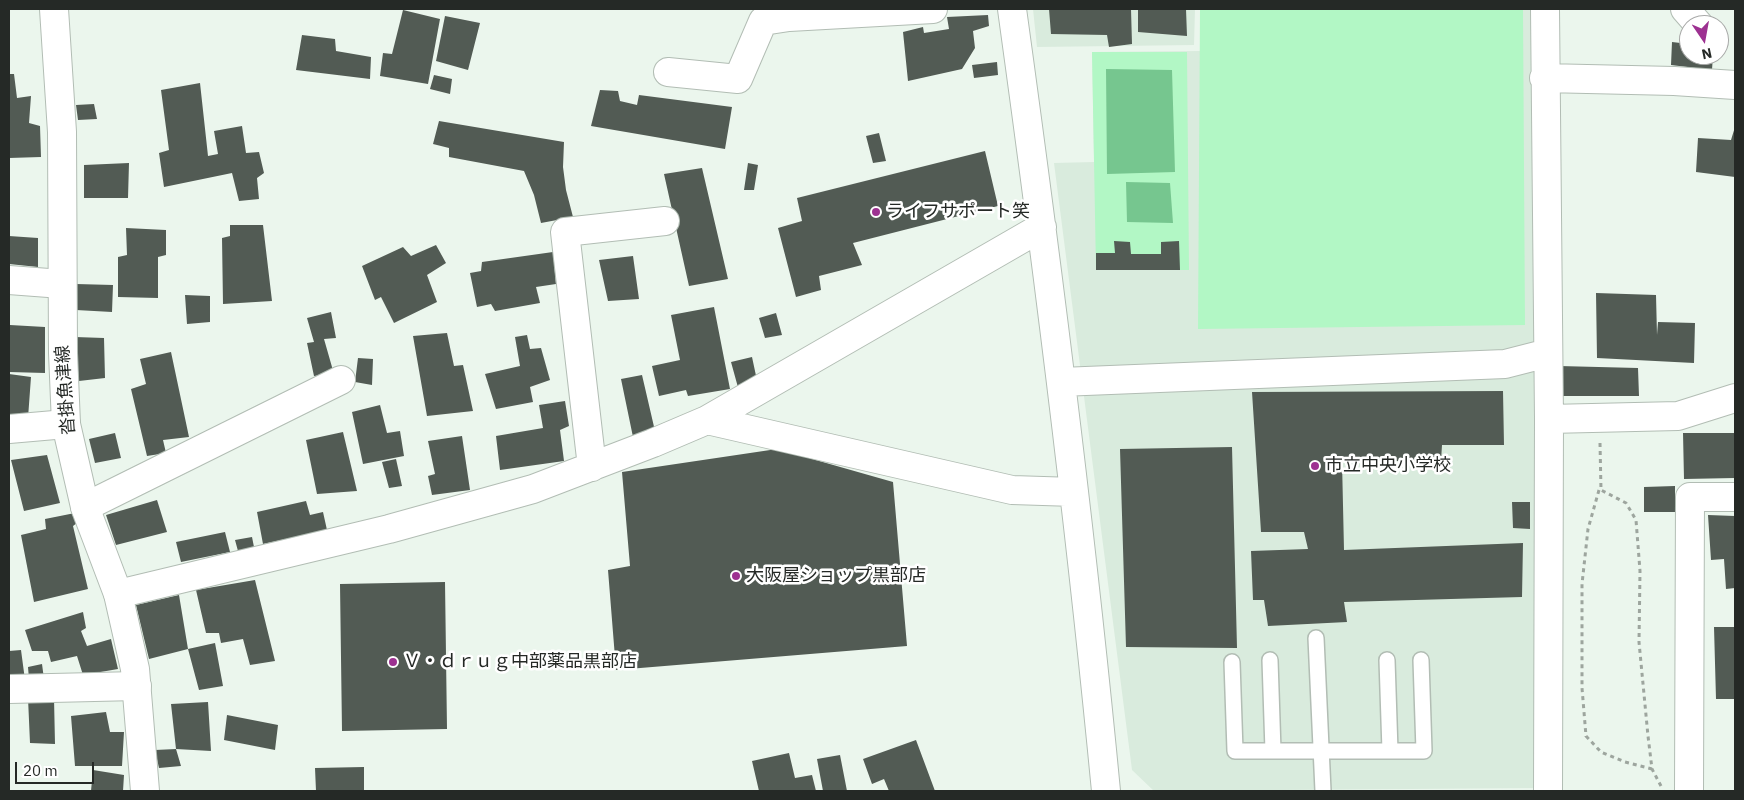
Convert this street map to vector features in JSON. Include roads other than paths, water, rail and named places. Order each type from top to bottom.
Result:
[{"type":"street","name":"沓掛魚津線","points":[[54,9],[62,132],[62,284],[66,424],[85,507],[118,594],[136,669],[145,791]]},
{"type":"street","points":[[668,72],[738,79],[764,20],[791,13],[933,9]]},
{"type":"street","points":[[1012,9],[1061,382],[1106,791]]},
{"type":"street","points":[[1545,9],[1544,78],[1549,419],[1548,791]]},
{"type":"street","points":[[1544,78],[1674,81],[1735,85]]},
{"type":"street","points":[[592,467],[565,232],[665,221]]},
{"type":"street","points":[[118,594],[389,529],[532,489],[654,443],[707,420],[1042,228]]},
{"type":"street","points":[[9,280],[62,284]]},
{"type":"street","points":[[1061,382],[1505,364],[1548,353]]},
{"type":"street","points":[[85,507],[341,380]]},
{"type":"street","points":[[1549,419],[1678,416],[1735,398]]},
{"type":"street","points":[[707,420],[1012,490],[1074,492]]},
{"type":"street","points":[[9,429],[66,424]]},
{"type":"street","points":[[1689,791],[1690,498],[1735,497]]},
{"type":"street","points":[[9,690],[137,686]]},
{"type":"lane","points":[[1316,638],[1323,791]]},
{"type":"lane","points":[[1270,660],[1273,751]]},
{"type":"lane","points":[[1387,660],[1390,751]]},
{"type":"lane","points":[[1232,662],[1235,751],[1424,751],[1421,660]]},
{"type":"place","name":"ライフサポート笑","points":[[876,212]]},
{"type":"place","name":"市立中央小学校","points":[[1315,466]]},
{"type":"place","name":"大阪屋ショップ黒部店","points":[[736,576]]},
{"type":"place","name":"Ｖ・ｄｒｕｇ中部薬品黒部店","points":[[393,662]]}]
